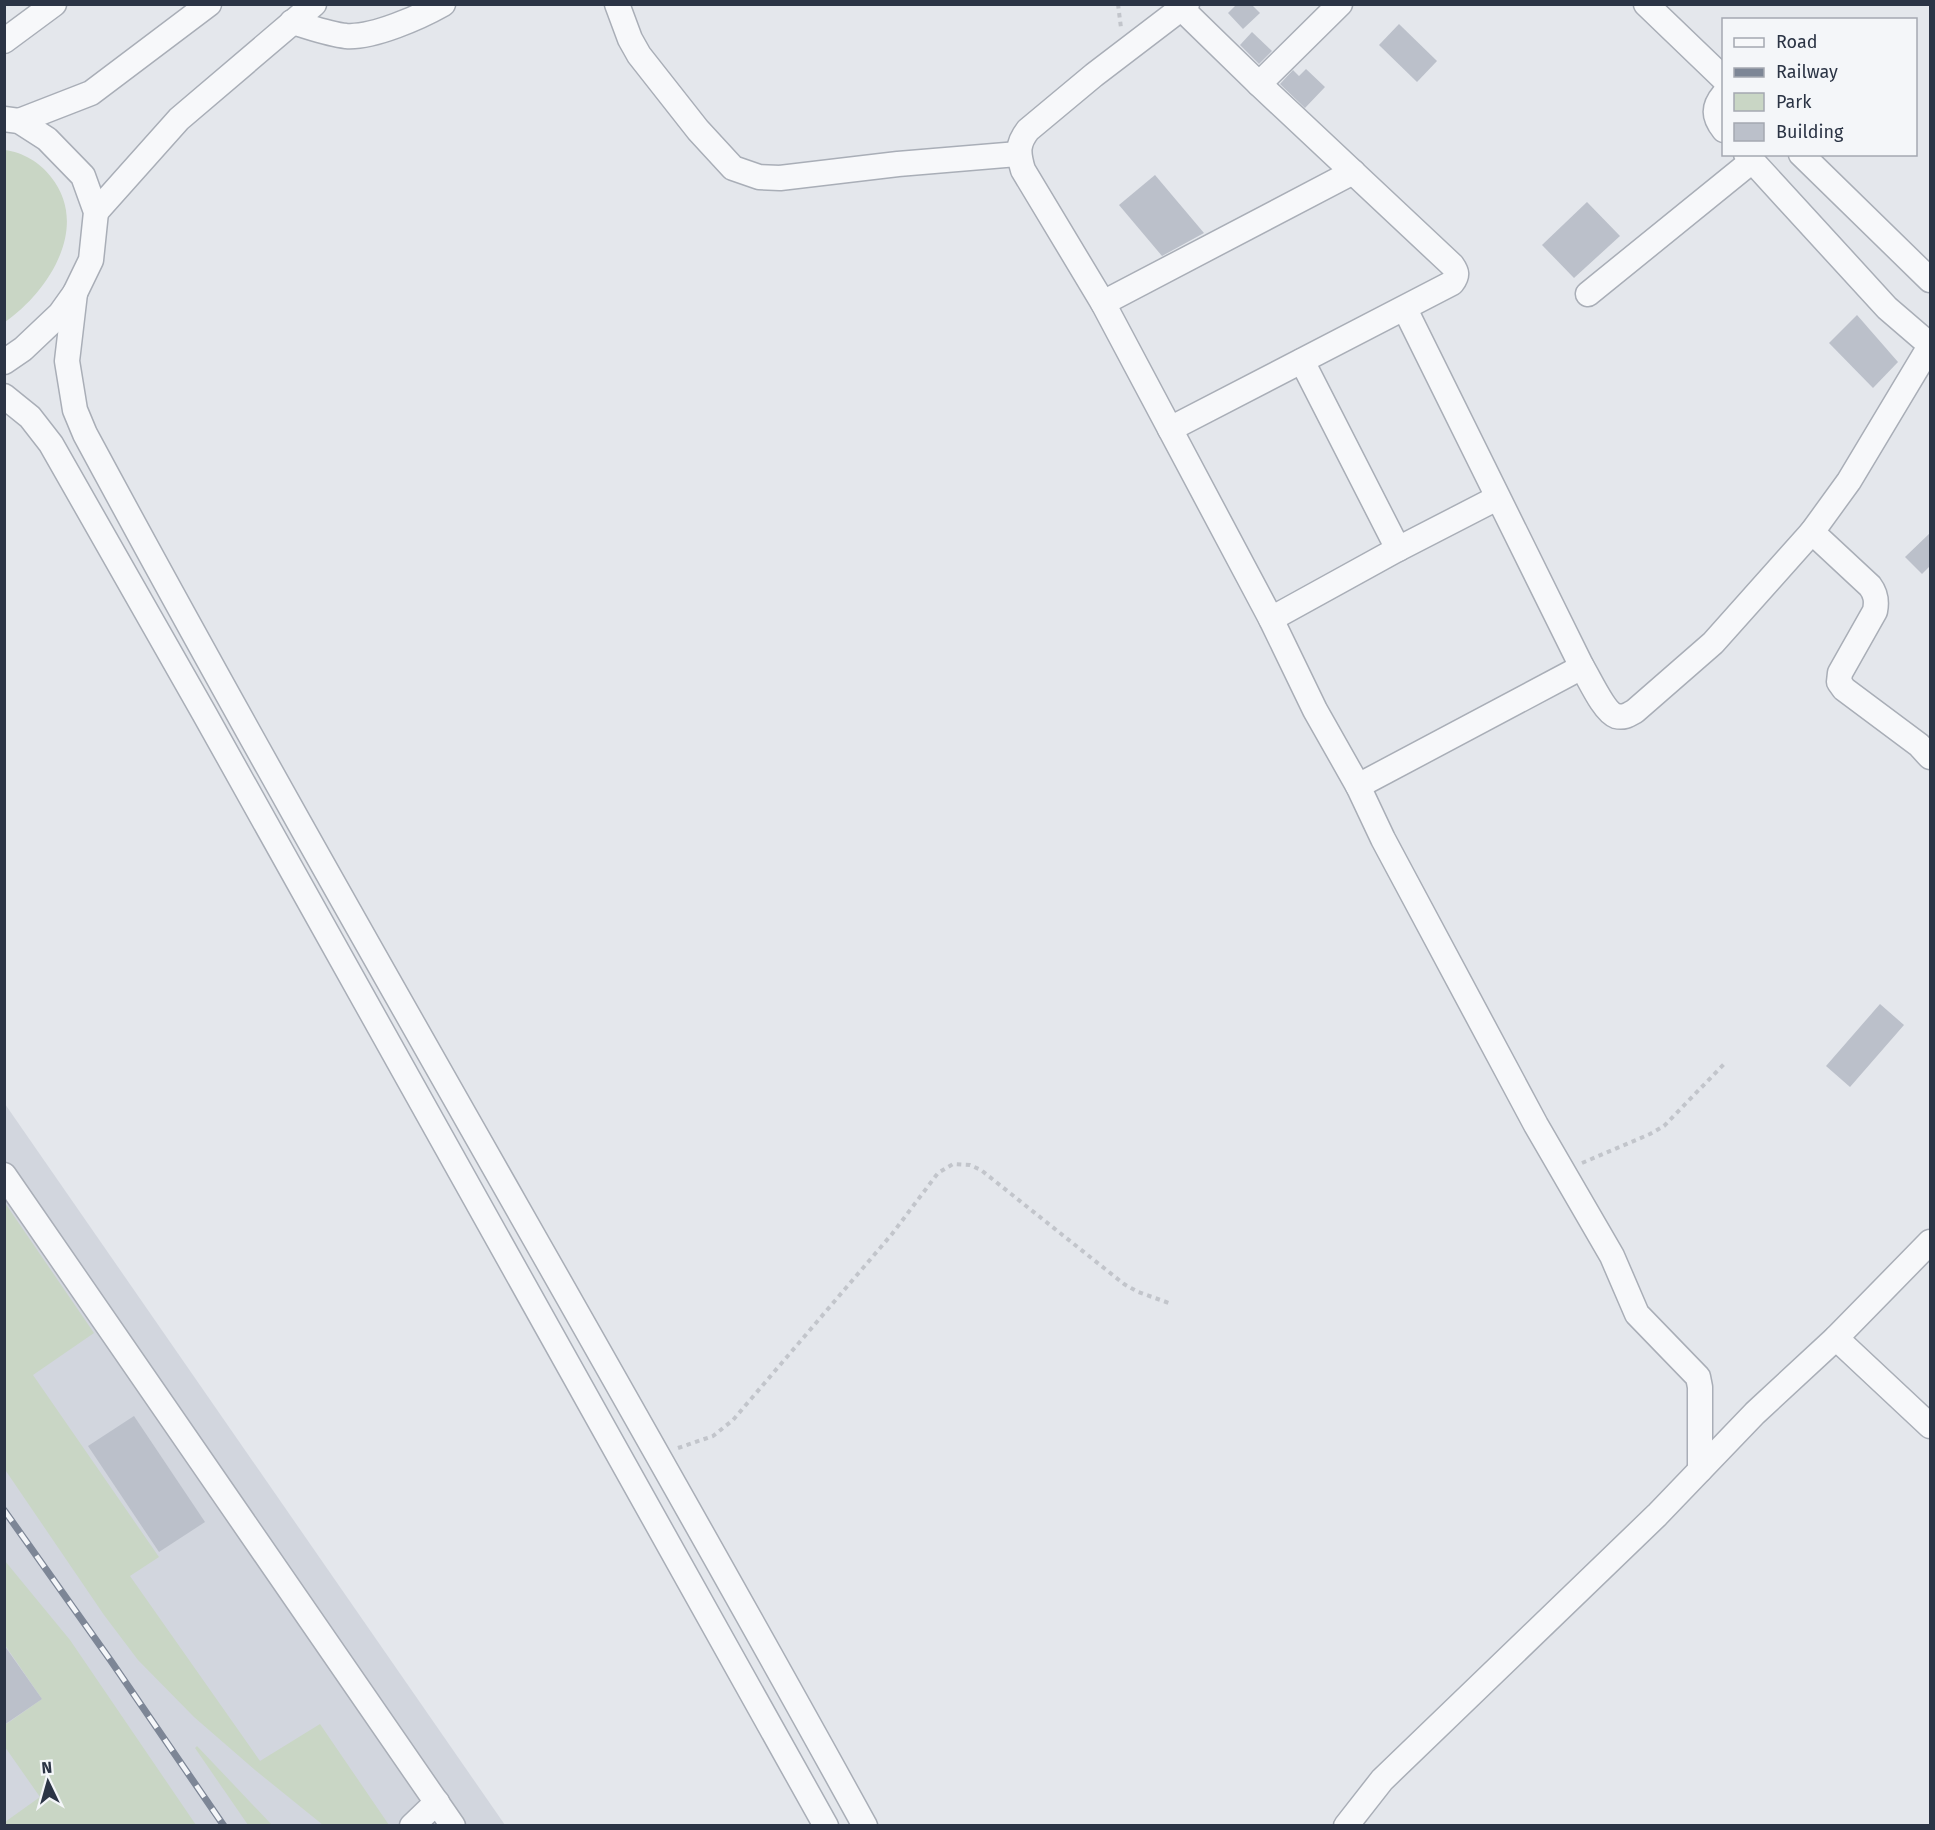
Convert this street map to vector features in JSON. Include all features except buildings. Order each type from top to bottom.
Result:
[{"type":"street","points":[[4,41],[54,4]]},
{"type":"street","points":[[12,120],[91,93],[209,4]]},
{"type":"street","points":[[96,212],[179,119],[314,4]]},
{"type":"street","points":[[292,22],[332,34],[367,35],[427,14],[443,4]]},
{"type":"street","points":[[617,4],[630,39],[639,55],[698,130],[733,168],[759,177],[780,178],[898,164],[1018,154]]},
{"type":"street","points":[[1259,84],[1340,4]]},
{"type":"street","points":[[1648,5],[1722,77]]},
{"type":"street","points":[[1170,429],[1405,309],[1452,283],[1457,277],[1457,271],[1452,265],[1259,84],[1185,7],[1094,75],[1028,130],[1022,138],[1018,154],[1023,170],[1103,303],[1271,619],[1315,710],[1358,786],[1383,839],[1536,1125],[1612,1256],[1637,1314],[1698,1377],[1700,1470]]},
{"type":"street","points":[[1722,96],[1716,104],[1715,113],[1716,120],[1722,128]]},
{"type":"street","points":[[4,362],[23,349],[60,314],[75,293],[91,260],[96,212],[83,176],[47,139],[12,120]]},
{"type":"street","points":[[1803,156],[1930,280]]},
{"type":"street","points":[[1405,309],[1582,667],[1609,712],[1625,717],[1713,643],[1812,532],[1845,488],[1930,345],[1887,308],[1749,158],[1588,294]]},
{"type":"street","points":[[1103,303],[1353,172]]},
{"type":"street","points":[[75,293],[68,368],[75,410],[85,435],[235,709],[660,1455],[866,1826]]},
{"type":"street","points":[[1302,361],[1398,549]]},
{"type":"street","points":[[4,396],[30,417],[51,444],[210,723],[825,1826]]},
{"type":"street","points":[[1271,619],[1497,498]]},
{"type":"street","points":[[1812,532],[1870,586],[1875,593],[1877,604],[1840,673],[1839,682],[1844,689],[1919,745],[1930,757]]},
{"type":"street","points":[[1358,786],[1582,667]]},
{"type":"street","points":[[4,1175],[453,1826]]},
{"type":"street","points":[[1346,1826],[1382,1780],[1601,1569],[1755,1413],[1836,1338],[1930,1242]]},
{"type":"street","points":[[1836,1338],[1930,1426]]},
{"type":"street","points":[[412,1826],[437,1802]]},
{"type":"path","points":[[1562,1172],[1664,1126],[1726,1062]]},
{"type":"path","points":[[660,1455],[713,1436],[733,1420],[892,1234],[938,1173],[953,1164],[970,1165],[981,1170],[1124,1284],[1138,1292],[1169,1303]]},
{"type":"shaded area","points":[[5,1104],[505,1825],[5,1825]]},
{"type":"green space","points":[[5,150],[24,156],[47,172],[62,196],[67,217],[65,237],[59,257],[49,276],[36,294],[5,322]]},
{"type":"green space","points":[[5,1203],[94,1333],[33,1375],[159,1557],[130,1576],[260,1761],[320,1724],[389,1825],[323,1825],[194,1717],[138,1660],[104,1615],[4,1468]]},
{"type":"green space","points":[[5,1561],[70,1640],[196,1825],[5,1825],[5,1822],[40,1797],[5,1747],[5,1725],[42,1699],[5,1645]]},
{"type":"green space","points":[[197,1746],[272,1825],[248,1825],[195,1748]]},
{"type":"railway","points":[[4,1510],[224,1826]]}]
